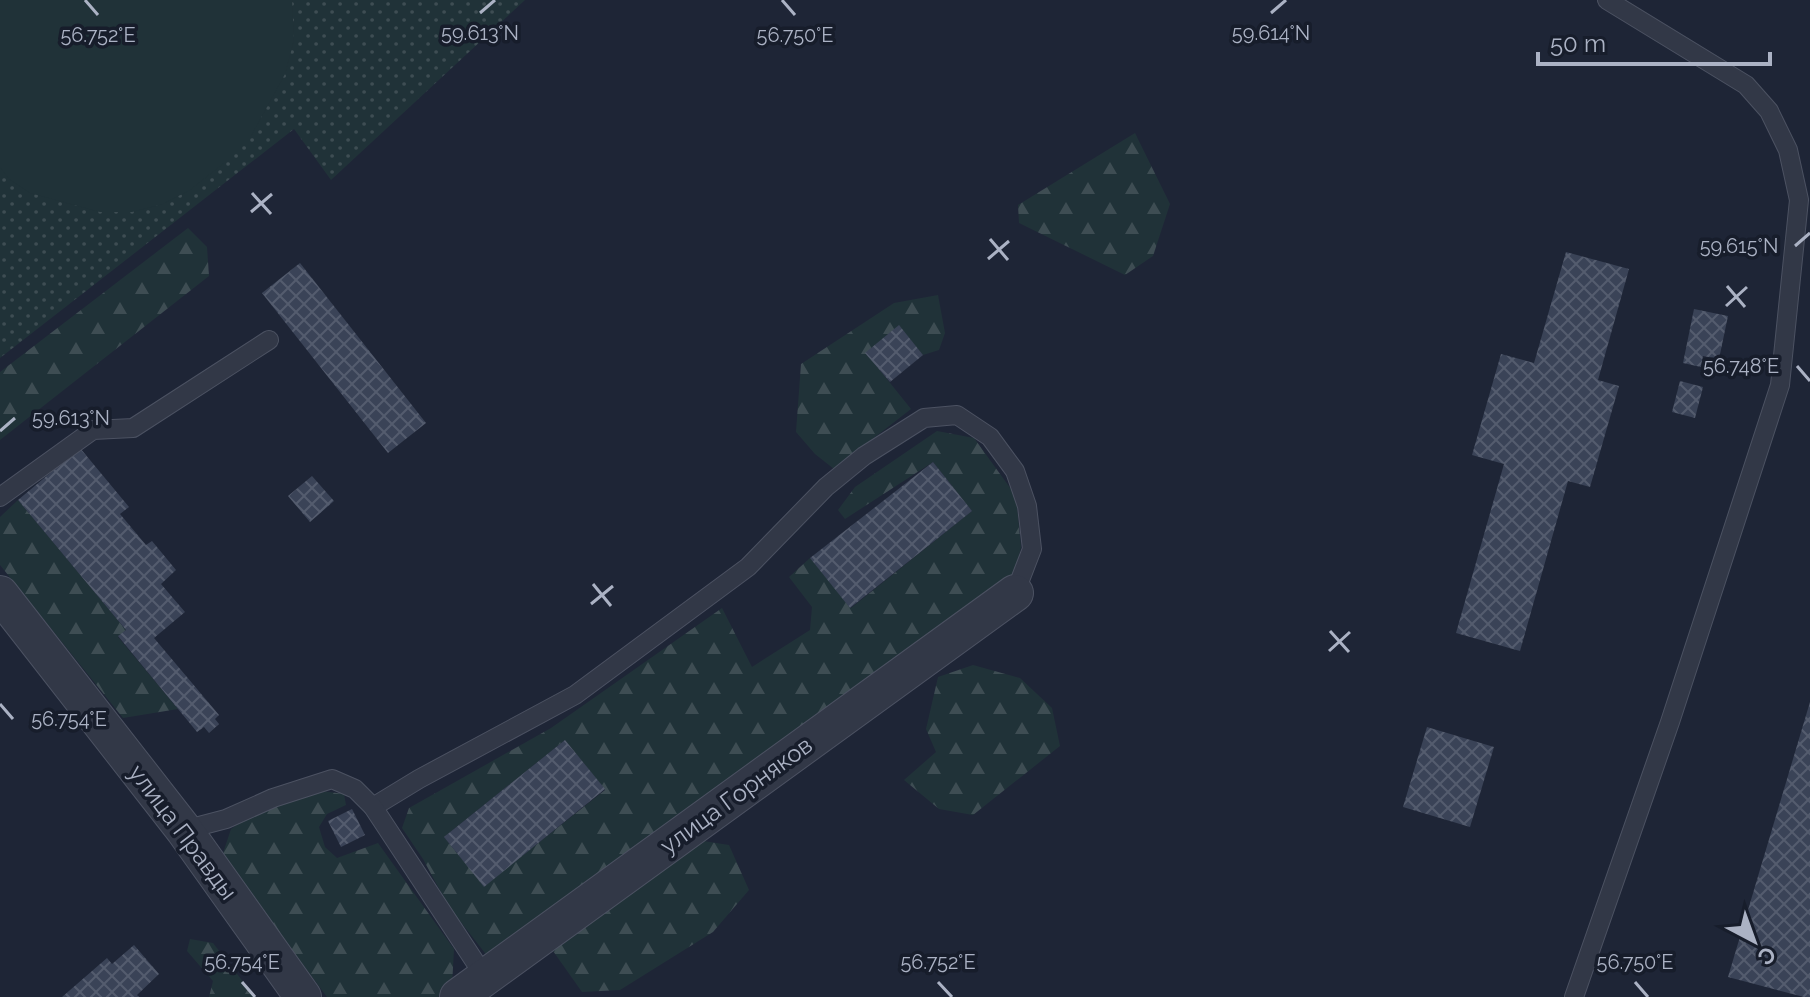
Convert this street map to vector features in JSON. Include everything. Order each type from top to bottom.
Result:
[{"type":"street","name":"улица Горняков","points":[[472,987],[1015,593]]},
{"type":"street","name":"улица Правды","points":[[0,594],[184,830],[303,997]]},
{"type":"lane","points":[[1574,997],[1670,722],[1780,385],[1799,200],[1788,150],[1769,111],[1746,85],[1607,0]]},
{"type":"lane","points":[[0,497],[93,430],[133,428],[269,340]]},
{"type":"lane","points":[[373,807],[575,695],[748,567],[826,487],[924,418],[957,415],[990,437],[1015,471],[1027,506],[1032,549],[1015,593]]},
{"type":"lane","points":[[184,830],[226,819],[273,798],[332,779],[355,789],[373,807],[472,987]]},
{"type":"green space","points":[[0,0],[525,0],[331,180],[294,129],[0,358]]},
{"type":"green space","points":[[0,0],[292,0],[294,40],[285,74],[251,136],[224,163],[190,190],[163,204],[132,212],[100,212],[30,193],[9,179],[0,167]]},
{"type":"green space","points":[[1135,133],[1170,204],[1153,256],[1125,275],[1019,223],[1018,205]]},
{"type":"green space","points":[[188,228],[207,247],[209,276],[0,440],[0,372]]},
{"type":"green space","points":[[938,295],[945,333],[939,350],[923,355],[899,326],[866,353],[911,409],[834,469],[815,454],[796,432],[801,364],[894,303]]},
{"type":"green space","points":[[937,431],[974,438],[1016,496],[1021,547],[1012,588],[492,962],[449,907],[402,828],[409,808],[551,728],[722,608],[752,667],[810,630],[812,607],[789,577],[810,558],[851,608],[972,511],[933,462],[845,519],[838,510],[855,487]],"holes":[[[565,740],[605,790],[484,886],[444,837]]]},
{"type":"green space","points":[[18,500],[126,630],[118,637],[178,709],[123,718],[0,565],[0,517]]},
{"type":"green space","points":[[973,665],[1020,678],[1052,708],[1060,746],[973,815],[939,809],[904,780],[936,752],[926,729],[938,677]]},
{"type":"green space","points":[[315,790],[344,794],[346,805],[327,814],[319,827],[325,847],[337,858],[378,843],[454,949],[452,986],[438,997],[327,997],[222,856],[231,829],[248,817]]},
{"type":"green space","points":[[691,839],[729,845],[749,890],[713,932],[620,990],[582,992],[553,951],[562,936]]},
{"type":"green space","points":[[190,939],[213,943],[255,997],[209,997],[213,981],[187,951]]},
{"type":"building","points":[[1566,252],[1629,269],[1598,380],[1619,386],[1590,487],[1568,481],[1520,651],[1456,633],[1504,464],[1472,455],[1501,354],[1534,363]]},
{"type":"building","points":[[300,263],[426,423],[388,453],[262,293]]},
{"type":"building","points":[[1694,309],[1728,316],[1719,359],[1703,356],[1701,367],[1683,363]]},
{"type":"building","points":[[899,325],[923,355],[890,382],[865,353]]},
{"type":"building","points":[[1680,381],[1703,387],[1695,418],[1672,412]]},
{"type":"building","points":[[80,448],[129,507],[120,514],[146,545],[152,541],[176,570],[161,584],[185,612],[154,638],[219,715],[215,719],[219,724],[209,733],[204,727],[197,732],[118,636],[126,630],[18,500]]},
{"type":"building","points":[[933,462],[972,511],[850,608],[810,558]]},
{"type":"building","points":[[312,476],[334,501],[310,522],[288,496]]},
{"type":"building","points":[[1810,702],[1810,997],[1804,997],[1728,977]]},
{"type":"building","points":[[1427,727],[1494,747],[1470,827],[1403,807]]},
{"type":"building","points":[[565,740],[605,789],[484,887],[444,837]]},
{"type":"building","points":[[352,809],[365,835],[341,847],[328,821]]},
{"type":"building","points":[[134,945],[159,974],[137,995],[139,997],[62,997],[107,958],[112,964]]}]
